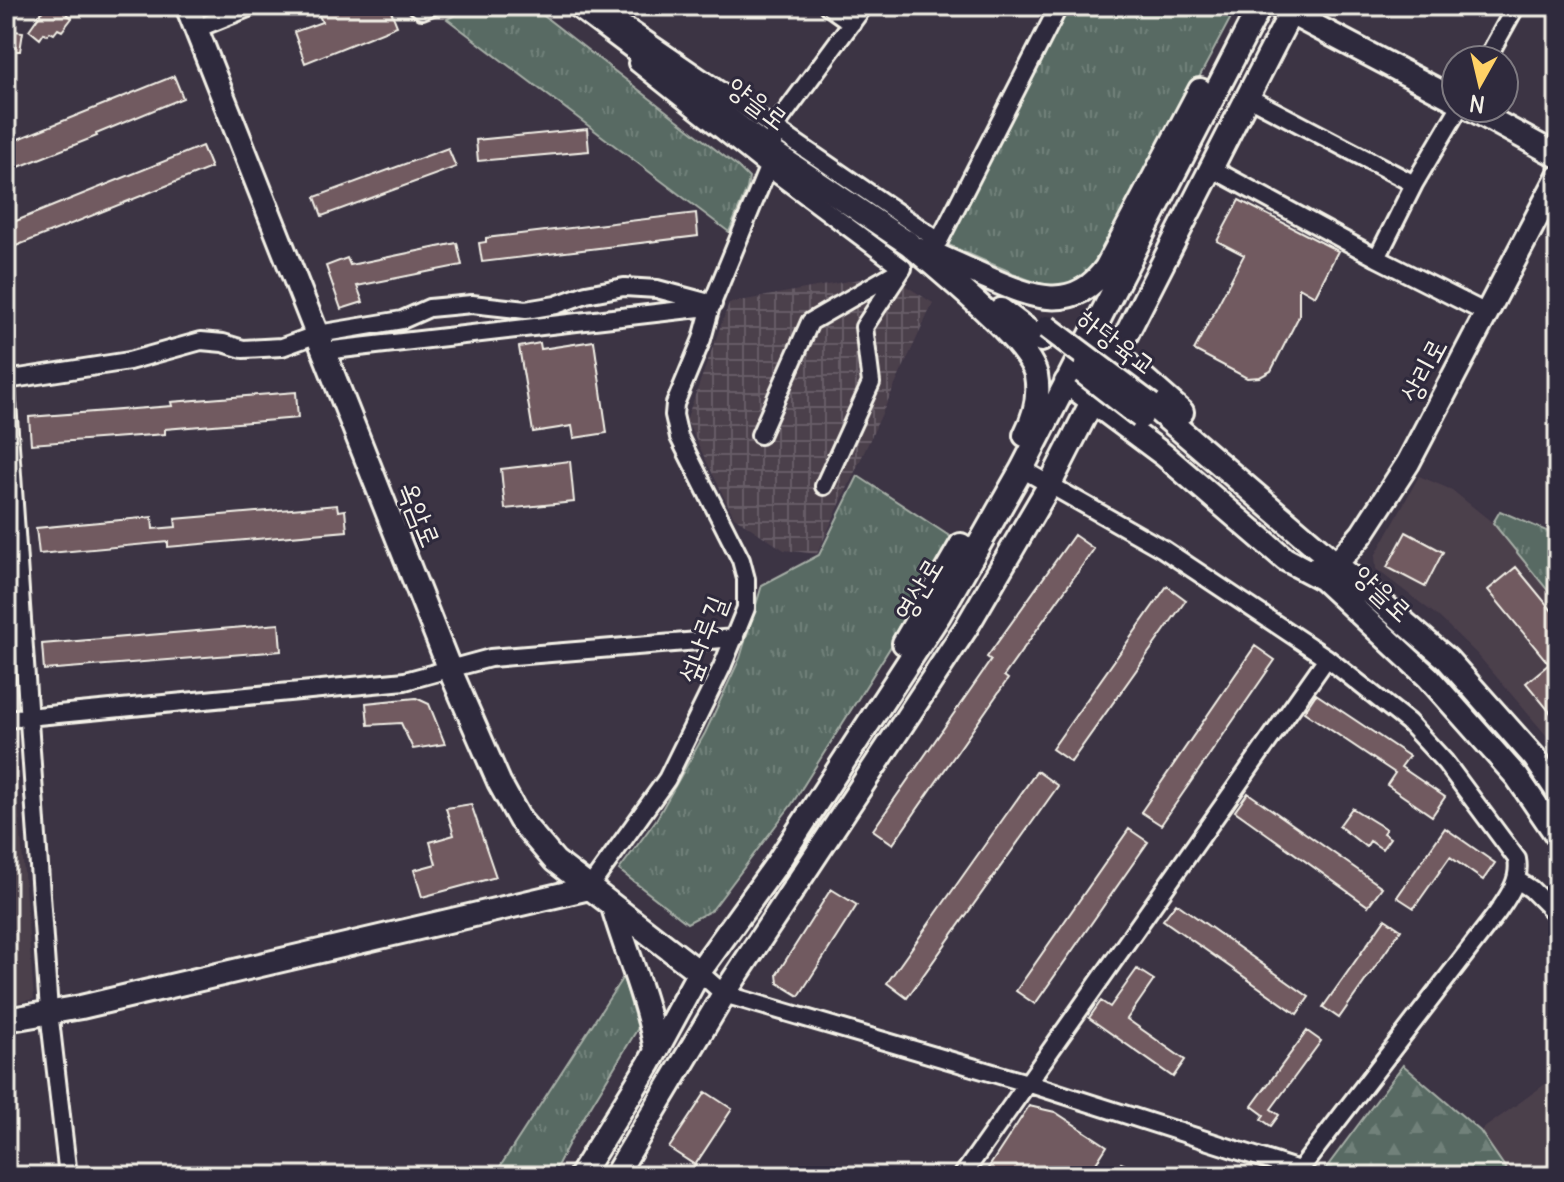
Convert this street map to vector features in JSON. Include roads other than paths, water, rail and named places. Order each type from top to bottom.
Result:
[{"type":"street","name":"옥암로","points":[[187,6],[450,670],[499,782],[520,820],[555,861],[699,972]]},
{"type":"street","points":[[196,29],[253,6]]},
{"type":"street","points":[[417,6],[422,10],[432,6]]},
{"type":"street","points":[[828,6],[852,23]]},
{"type":"street","points":[[864,6],[774,128],[772,160],[903,268]]},
{"type":"street","points":[[585,10],[620,22],[939,241],[1059,6]]},
{"type":"street","points":[[906,241],[1035,297],[1059,298],[1090,285],[1106,268],[1222,49],[1259,6]]},
{"type":"street","name":"영산로","points":[[580,1176],[656,1051],[699,972],[776,865],[939,615],[1022,469],[1259,6]]},
{"type":"street","points":[[1495,44],[1516,6]]},
{"type":"street","points":[[615,1176],[724,994],[966,628],[1049,486],[1248,97],[1287,9],[1440,91]]},
{"type":"street","name":"양을로","points":[[585,10],[772,160],[906,241],[1044,333]]},
{"type":"street","points":[[1248,97],[1414,184]]},
{"type":"street","points":[[1377,258],[1414,184],[1450,124]]},
{"type":"street","points":[[1499,124],[1558,156]]},
{"type":"street","name":"섶나루길","points":[[589,888],[667,779],[735,638],[746,608],[746,579],[741,560],[679,437],[674,415],[680,388],[772,160]]},
{"type":"street","points":[[1211,168],[1488,314]]},
{"type":"street","name":"상리로","points":[[1330,572],[1369,524],[1408,463],[1558,177]]},
{"type":"street","points":[[776,865],[1035,414],[1036,376],[1021,346],[906,241]]},
{"type":"street","points":[[760,435],[810,322],[903,268]]},
{"type":"street","points":[[824,486],[871,383],[864,327],[903,268]]},
{"type":"street","points":[[321,343],[402,320],[429,308],[472,304],[526,310],[624,287],[657,289],[712,305]]},
{"type":"street","points":[[6,380],[129,361],[201,341],[253,350],[712,305]]},
{"type":"street","name":"하당육교","points":[[1044,333],[1146,411]]},
{"type":"street","points":[[1091,333],[1299,518],[1330,572]]},
{"type":"street","points":[[1066,382],[1164,455],[1285,559],[1330,572]]},
{"type":"street","points":[[6,388],[49,1011],[68,1176]]},
{"type":"street","name":"양을로","points":[[1146,411],[1330,572],[1447,659],[1535,758],[1558,792]]},
{"type":"street","points":[[699,972],[724,994],[1027,1083],[1297,1173],[1497,913],[1517,880],[1517,859],[1445,762],[1408,722],[1327,658],[1163,549],[1022,469]]},
{"type":"street","name":"양을로","points":[[1330,572],[1517,777],[1558,837]]},
{"type":"street","points":[[6,719],[405,681],[490,658],[735,638]]},
{"type":"street","points":[[962,1176],[1327,658]]},
{"type":"street","points":[[1517,880],[1531,889],[1558,916]]},
{"type":"street","points":[[6,1020],[81,1007],[589,888]]},
{"type":"street","points":[[613,907],[627,956],[651,1018],[656,1051]]}]
